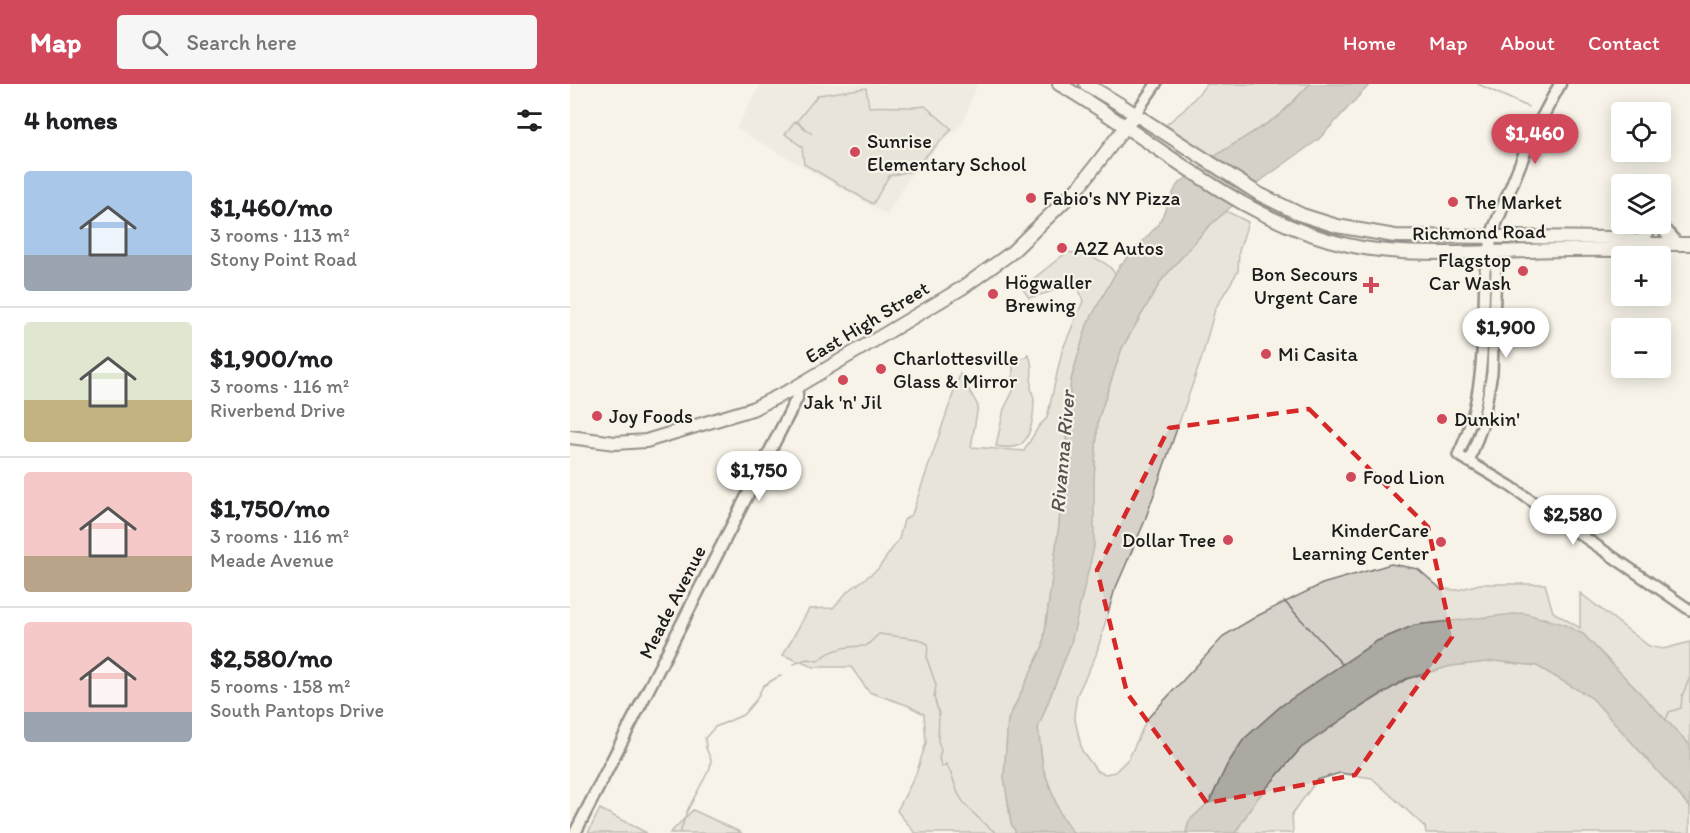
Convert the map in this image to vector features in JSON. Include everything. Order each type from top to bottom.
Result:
[{"type":"main road","name":"Richmond Road","points":[[1059,84],[1248,206],[1308,233],[1347,245],[1407,252],[1490,252],[1616,250],[1647,243]]},
{"type":"main road","name":"Richmond Road","points":[[1086,84],[1259,194],[1320,222],[1371,233],[1409,236],[1616,238],[1647,243],[1690,244]]},
{"type":"main road","points":[[1490,252],[1491,236],[1530,140],[1560,84]]},
{"type":"main road","name":"East High Street","points":[[570,437],[615,443],[646,441],[752,409],[795,388],[962,288],[1011,253],[1066,202],[1136,114]]},
{"type":"main road","points":[[1647,243],[1650,234]]},
{"type":"main road","points":[[1668,234],[1677,244]]},
{"type":"main road","name":"Meade Avenue","points":[[575,833],[797,398],[795,388]]},
{"type":"street","points":[[1136,114],[1156,84]]},
{"type":"street","points":[[1490,252],[1485,270],[1478,394],[1472,424],[1458,455],[1510,486],[1690,610]]},
{"type":"street","points":[[1469,462],[1482,426],[1492,373],[1496,270],[1490,252]]},
{"type":"highlighted area","points":[[1309,409],[1428,527],[1452,637],[1355,775],[1207,803],[1127,693],[1097,570],[1169,428]]},
{"type":"shaded area","name":"Sunrise Elementary School","points":[[761,84],[977,84],[963,122],[910,176],[887,215],[736,128]]},
{"type":"shaded area","points":[[1207,84],[1310,84],[1279,116],[1214,157],[1166,125],[1185,109]]},
{"type":"shaded area","points":[[1310,84],[1370,84],[1319,139],[1263,179],[1208,227],[1161,281],[1122,348],[1098,420],[1094,477],[1094,547],[1071,643],[1038,728],[1043,768],[1060,814],[1073,833],[1016,833],[1011,823],[1004,776],[1008,720],[1043,646],[1059,525],[1071,380],[1087,325],[1119,267],[1158,225],[1177,185],[1221,152],[1279,116]]},
{"type":"shaded area","points":[[866,88],[869,107],[925,106],[952,129],[911,171],[889,176],[873,204],[804,164],[802,147],[785,134],[795,121],[812,134],[797,121],[818,95]]},
{"type":"shaded area","points":[[1226,211],[1248,222],[1239,251],[1238,271],[1215,309],[1202,357],[1144,523],[1114,592],[1096,655],[1077,695],[1074,715],[1082,751],[1097,771],[1105,774],[1115,772],[1129,758],[1147,719],[1225,635],[1259,615],[1322,584],[1391,564],[1418,569],[1441,589],[1458,590],[1480,584],[1545,584],[1553,612],[1580,628],[1580,593],[1649,646],[1663,649],[1690,642],[1690,745],[1583,634],[1545,618],[1415,625],[1377,641],[1281,706],[1244,739],[1227,765],[1210,801],[1189,821],[1186,833],[1073,833],[1060,814],[1043,768],[1038,728],[1071,643],[1094,477],[1098,420],[1122,348],[1161,281],[1208,227]]},
{"type":"shaded area","points":[[1067,252],[1101,261],[1115,274],[1087,325],[1071,380],[1059,525],[1043,646],[1008,720],[1004,776],[1011,823],[1016,833],[915,833],[897,811],[916,774],[926,743],[924,714],[907,705],[869,692],[851,667],[813,667],[783,655],[809,609],[833,608],[847,592],[878,569],[899,539],[904,520],[912,514],[960,374],[978,406],[971,447],[1024,451],[1039,426],[1047,418],[1062,351],[1083,301],[1078,286],[1068,281],[1050,292],[1029,298],[1022,288]]},
{"type":"shaded area","points":[[1028,354],[1032,366],[1031,387],[1034,400],[1030,431],[1020,445],[996,446],[1004,409],[1013,391],[1015,360]]},
{"type":"shaded area","points":[[1523,613],[1563,624],[1583,634],[1690,745],[1690,807],[1592,698],[1537,666],[1495,661],[1451,666],[1406,679],[1301,748],[1256,800],[1235,833],[1186,833],[1189,821],[1210,801],[1227,765],[1244,739],[1281,706],[1377,641],[1415,625]]},
{"type":"shaded area","points":[[1495,661],[1537,666],[1592,698],[1690,807],[1690,833],[1426,833],[1425,827],[1372,778],[1340,773],[1317,780],[1292,814],[1293,833],[1235,833],[1256,800],[1301,748],[1356,710],[1406,679],[1451,666]]},
{"type":"shaded area","points":[[600,809],[647,833],[588,833]]},
{"type":"shaded area","points":[[693,810],[742,833],[670,833]]},
{"type":"waterway","points":[[1478,84],[1528,107]]},
{"type":"waterway","points":[[1284,601],[1342,664]]},
{"type":"waterway","points":[[794,664],[807,659],[818,661],[840,649],[866,646],[879,634],[918,639],[928,644],[927,659],[936,685],[934,697],[939,714],[938,741],[941,750],[939,759],[942,767],[946,764],[966,806],[996,833]]},
{"type":"waterway","points":[[680,833],[687,811],[710,768],[711,760],[705,738],[715,727],[743,715],[756,700],[763,686],[781,675]]},
{"type":"waterway","points":[[1666,720],[1669,712],[1681,708],[1682,696],[1690,677]]},
{"type":"place","name":"Sunrise Elementary School","points":[[855,152]]},
{"type":"place","name":"Fabio's NY Pizza","points":[[1031,198]]},
{"type":"place","name":"The Market","points":[[1453,202]]},
{"type":"place","name":"A2Z Autos","points":[[1062,248]]},
{"type":"place","name":"Flagstop Car Wash","points":[[1523,271]]},
{"type":"place","name":"Bon Secours Urgent Care","points":[[1371,285]]},
{"type":"place","name":"Högwaller Brewing","points":[[993,294]]},
{"type":"place","name":"Mi Casita","points":[[1266,354]]},
{"type":"place","name":"Charlottesville Glass & Mirror","points":[[881,369]]},
{"type":"place","name":"Jak 'n' Jil","points":[[843,380]]},
{"type":"place","name":"Joy Foods","points":[[597,416]]},
{"type":"place","name":"Dunkin'","points":[[1442,419]]},
{"type":"place","name":"Food Lion","points":[[1351,477]]},
{"type":"place","name":"Dollar Tree","points":[[1228,540]]},
{"type":"place","name":"KinderCare Learning Center","points":[[1441,542]]},
{"type":"water label","name":"Rivanna River","points":[[1062,452]]}]
